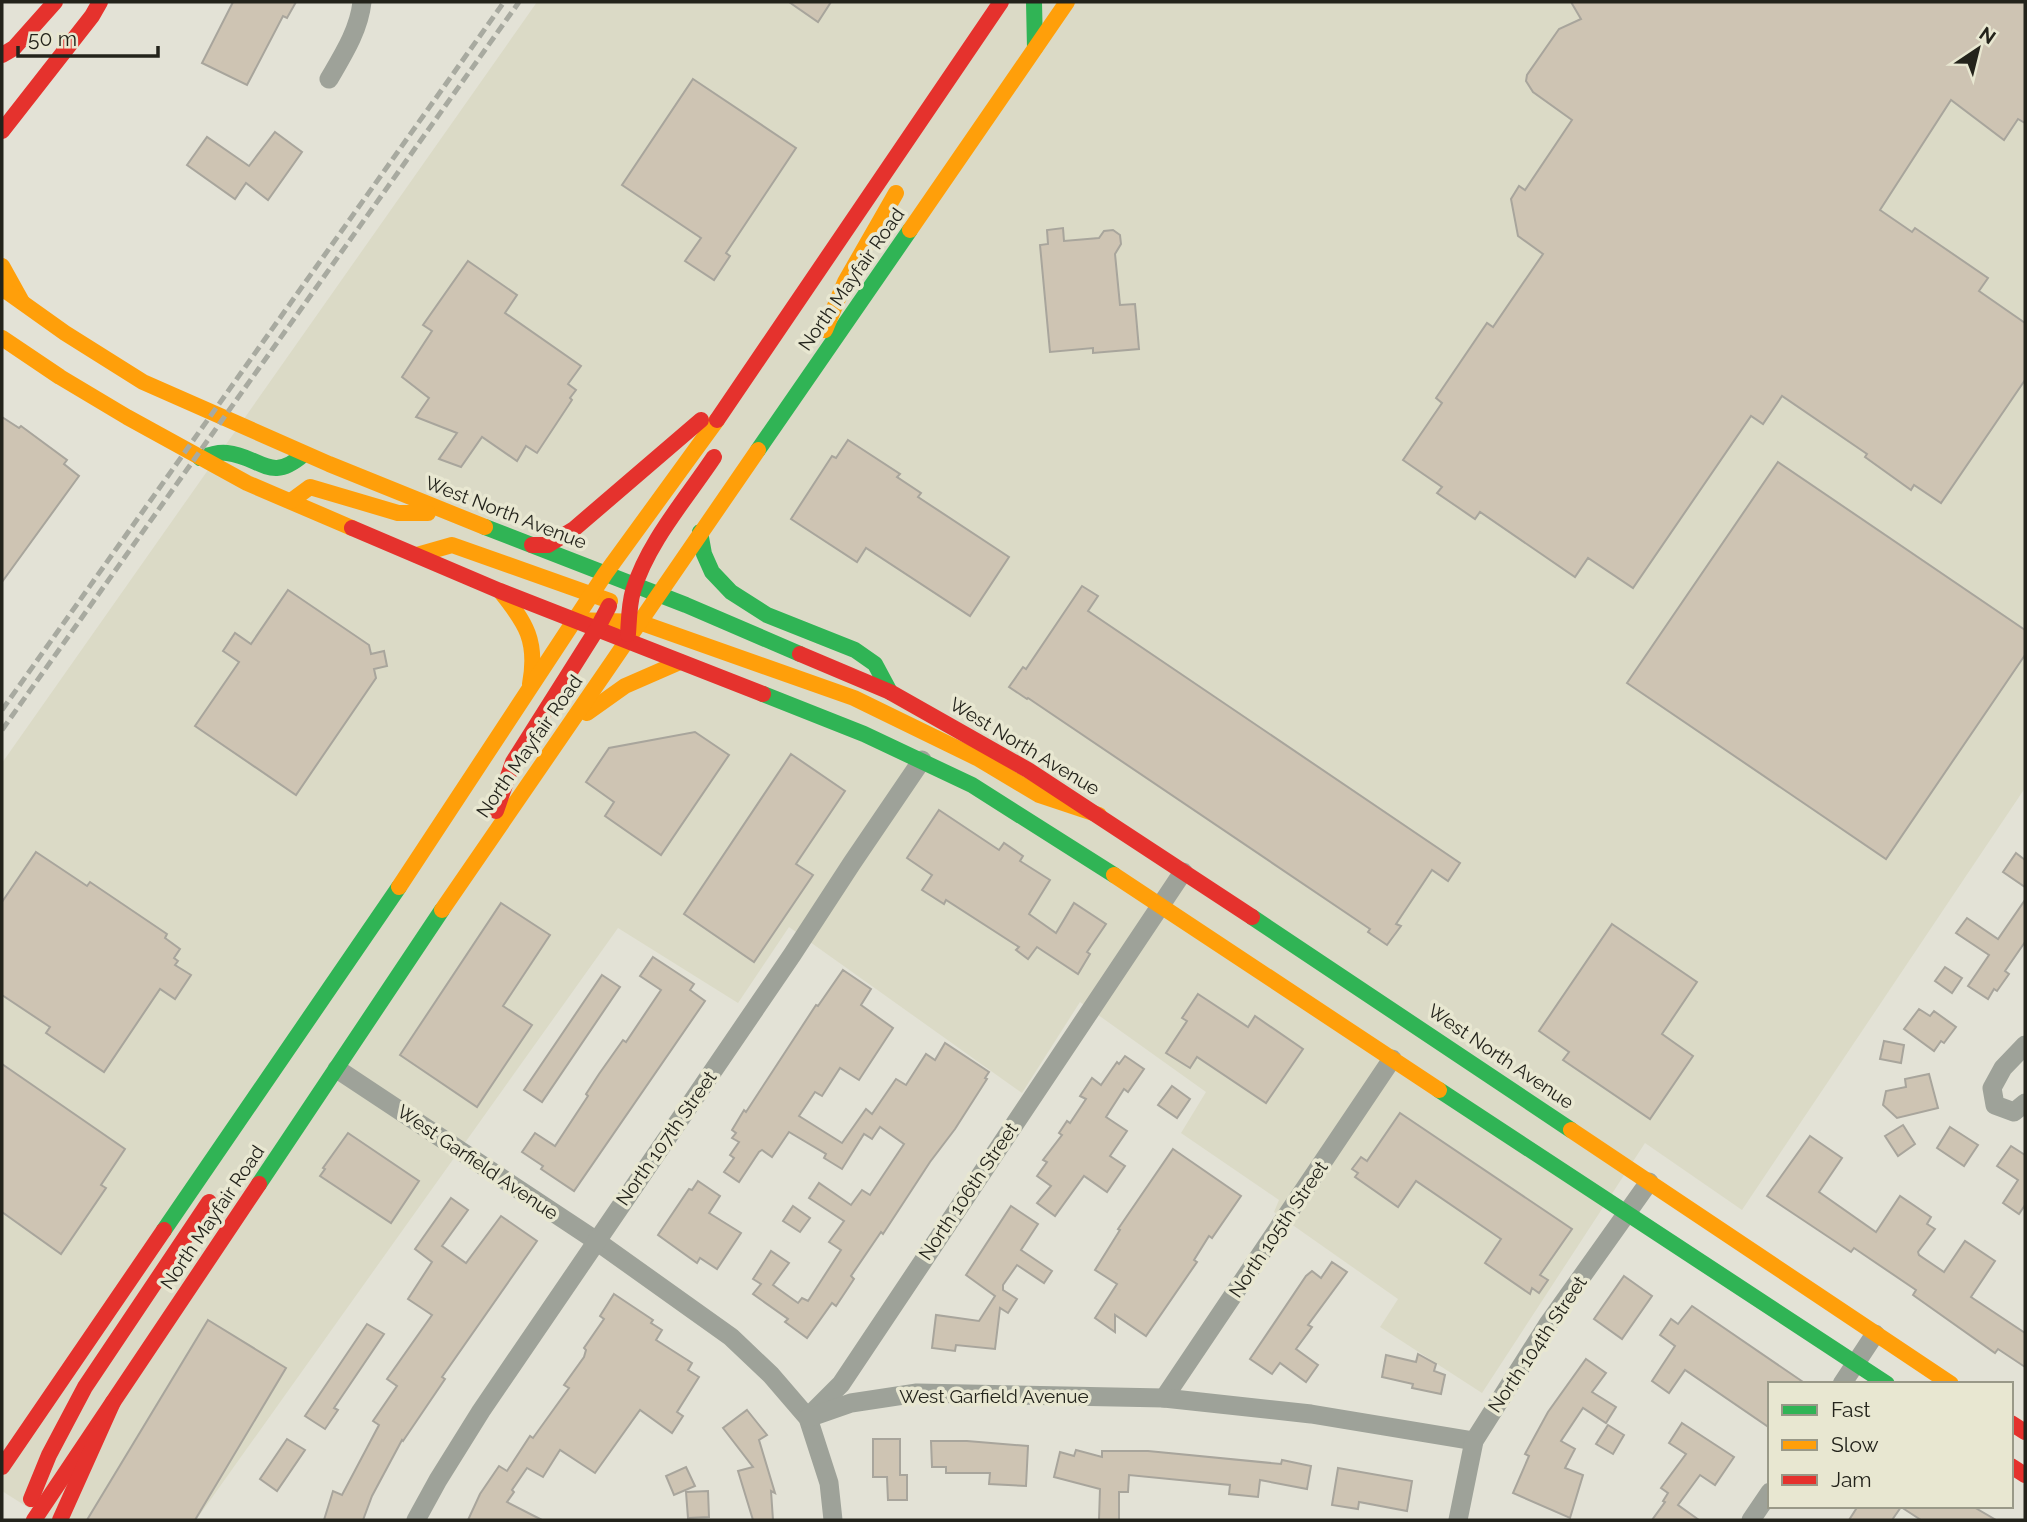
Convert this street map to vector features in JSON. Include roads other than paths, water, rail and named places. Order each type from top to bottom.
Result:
[{"type":"main road","points":[[2,55],[15,48],[55,2]]},
{"type":"main road","points":[[2,131],[100,2]]},
{"type":"main road","name":"North Mayfair Road","points":[[2,1467],[402,881],[605,574],[742,384],[1001,2]]},
{"type":"main road","points":[[1006,24],[1012,2]]},
{"type":"main road","points":[[1034,2],[1035,48]]},
{"type":"main road","name":"North Mayfair Road","points":[[34,1520],[483,849],[627,641],[633,616],[658,594],[1067,2]]},
{"type":"main road","points":[[2,123],[27,96]]},
{"type":"main road","points":[[802,387],[845,282],[885,208],[908,175]]},
{"type":"main road","points":[[2,266],[22,302]]},
{"type":"main road","name":"West North Avenue","points":[[2,288],[143,382],[304,454],[658,594],[890,692],[1028,770],[1099,815],[1948,1382]]},
{"type":"main road","points":[[2,338],[60,377],[247,483],[500,591],[575,620],[600,624],[633,616]]},
{"type":"main road","points":[[633,616],[635,585],[727,437],[742,384]]},
{"type":"main road","points":[[532,545],[548,545],[575,529],[742,384]]},
{"type":"main road","points":[[200,458],[213,452],[228,452],[259,465],[280,468],[290,465],[304,454]]},
{"type":"main road","points":[[291,501],[303,489],[310,487],[398,513],[448,513]]},
{"type":"main road","points":[[700,532],[704,554],[712,572],[731,592],[767,615],[855,650],[875,664],[890,692]]},
{"type":"main road","points":[[417,555],[452,545],[611,602],[633,616],[675,633],[854,698],[976,758],[1039,795],[1099,815]]},
{"type":"main road","points":[[483,849],[513,762],[600,624],[611,602],[605,574]]},
{"type":"main road","points":[[500,591],[519,614],[534,647],[534,664],[528,688]]},
{"type":"main road","points":[[600,624],[627,641],[863,734],[972,785],[1160,905],[1884,1382]]},
{"type":"main road","points":[[566,728],[625,686],[680,662]]},
{"type":"main road","points":[[1211,939],[1278,967],[1346,1013],[1375,1028]]},
{"type":"main road","points":[[1393,1034],[1417,1025]]},
{"type":"main road","points":[[1392,1059],[1413,1057]]},
{"type":"main road","points":[[1433,1057],[1480,1084],[1543,1110]]},
{"type":"main road","points":[[23,1520],[49,1455],[85,1387],[206,1209],[213,1194],[213,1183],[207,1169]]},
{"type":"main road","points":[[60,1520],[113,1402]]},
{"type":"street","points":[[328,79],[347,49],[361,16],[362,2]]},
{"type":"street","name":"North 107th Street","points":[[416,1520],[481,1411],[922,760]]},
{"type":"street","name":"North 106th Street","points":[[808,1418],[841,1384],[1182,872]]},
{"type":"street","points":[[2025,1045],[2004,1068],[1992,1088],[1995,1105],[2014,1112],[2025,1103]]},
{"type":"street","name":"North 105th Street","points":[[1164,1398],[1392,1059]]},
{"type":"street","name":"West Garfield Avenue","points":[[337,1069],[595,1240],[731,1337],[771,1375],[808,1418],[850,1403],[917,1393],[1164,1398],[1311,1414],[1474,1441]]},
{"type":"street","name":"North 104th Street","points":[[1458,1520],[1474,1441],[1548,1324],[1649,1182]]},
{"type":"street","points":[[1843,1382],[1875,1334]]},
{"type":"street","points":[[808,1418],[829,1483],[833,1520]]},
{"type":"street","points":[[1751,1520],[1768,1495]]},
{"type":"railway","points":[[2,710],[504,2]]},
{"type":"railway","points":[[2,730],[519,2]]}]
